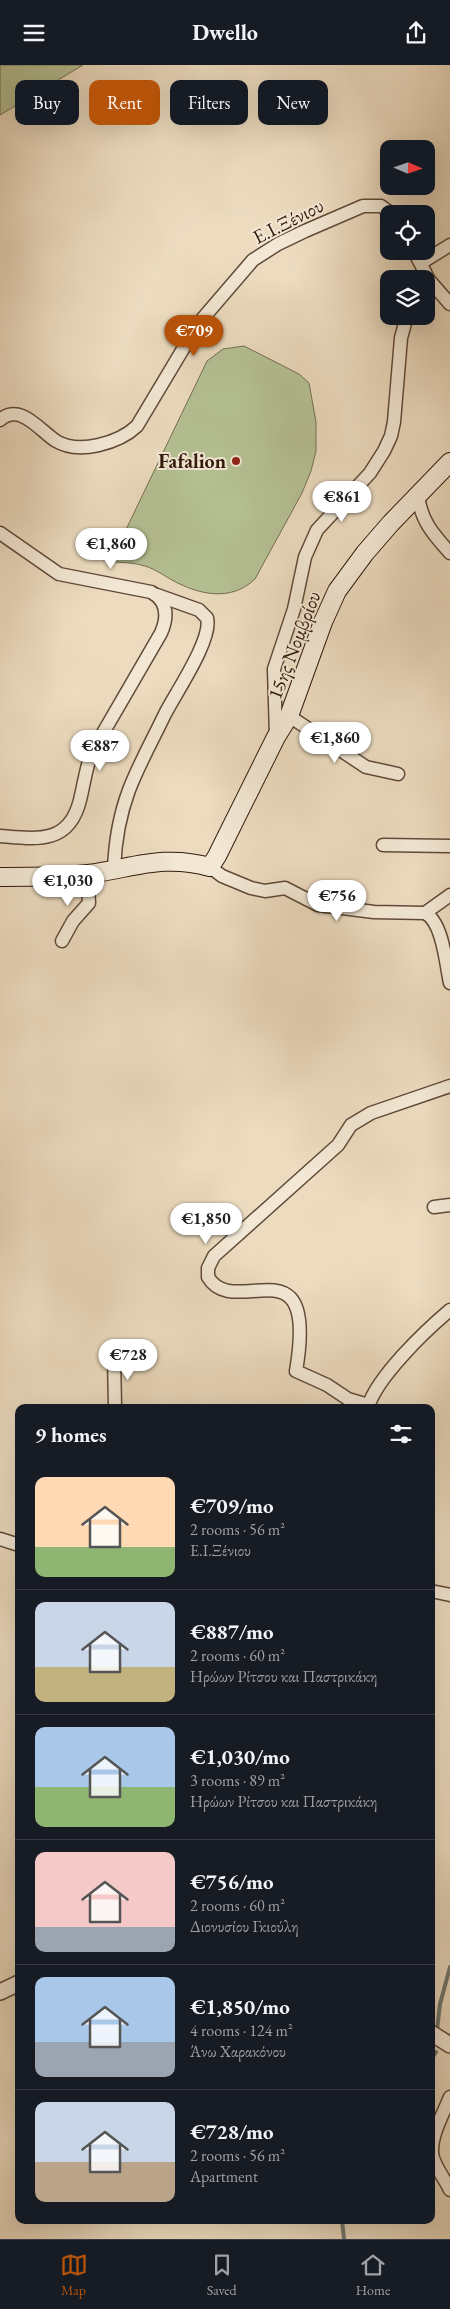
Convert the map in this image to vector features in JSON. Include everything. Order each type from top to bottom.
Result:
[{"type":"main road","name":"15ης Νομβρίου","points":[[210,867],[218,856],[276,737],[289,716],[323,622],[338,591],[365,553],[450,463]]},
{"type":"main road","points":[[0,877],[87,874],[166,860],[197,863],[210,867]]},
{"type":"street","name":"Ε.Ι.Ξένιου","points":[[0,420],[6,415],[16,413],[31,421],[56,441],[72,446],[98,444],[123,436],[137,426],[204,317],[253,260],[305,231],[363,206],[380,206]]},
{"type":"street","points":[[421,263],[450,245]]},
{"type":"street","points":[[419,260],[424,270]]},
{"type":"street","points":[[435,288],[450,304]]},
{"type":"street","points":[[276,737],[274,669],[294,609],[304,557],[317,530],[370,473],[384,451],[394,421],[401,338],[404,325]]},
{"type":"street","points":[[418,495],[420,510],[429,531],[450,553]]},
{"type":"street","points":[[0,533],[59,575],[136,589],[157,595],[199,610],[207,618],[208,627],[203,643],[166,713],[128,792],[120,824],[114,869]]},
{"type":"street","points":[[0,836],[44,839],[60,832],[71,820],[80,802],[88,761],[92,752],[161,633],[166,615],[163,603],[157,595]]},
{"type":"street","points":[[289,716],[366,767],[398,774]]},
{"type":"street","points":[[383,845],[450,846]]},
{"type":"street","points":[[210,867],[251,889],[265,891],[284,888],[309,902],[327,907],[374,912],[425,913],[431,916],[438,925],[450,983]]},
{"type":"street","points":[[62,941],[73,921],[89,903],[87,874]]},
{"type":"street","points":[[425,913],[450,895]]},
{"type":"street","points":[[362,1404],[348,1399],[327,1385],[296,1371],[301,1326],[297,1308],[291,1298],[272,1290],[233,1291],[220,1288],[210,1281],[208,1268],[214,1256],[242,1229],[285,1195],[338,1145],[351,1125],[371,1113],[450,1086]]},
{"type":"street","points":[[434,1207],[450,1205]]},
{"type":"street","points":[[369,1404],[378,1386],[394,1366],[450,1310]]},
{"type":"street","points":[[114,1356],[115,1404]]},
{"type":"street","points":[[0,1539],[15,1544]]},
{"type":"street","points":[[435,1592],[450,1595]]},
{"type":"street","points":[[0,1992],[15,1985]]},
{"type":"street","points":[[435,2036],[450,2045]]},
{"type":"street","points":[[435,2135],[450,2097]]},
{"type":"street","points":[[435,2163],[450,2190]]},
{"type":"green space","points":[[0,65],[83,65],[58,80],[15,80],[15,106],[0,115]]},
{"type":"green space","name":"Fafalion","points":[[244,346],[299,374],[309,383],[316,422],[316,451],[311,471],[302,493],[255,579],[236,591],[215,594],[182,585],[145,566],[103,560],[90,553],[93,539],[120,542],[207,361],[223,349]]},
{"type":"waterway","points":[[437,2030],[440,2004],[450,1967]]},
{"type":"waterway","points":[[342,2224],[344,2239]]},
{"type":"place","name":"Fafalion","points":[[236,461]]}]
